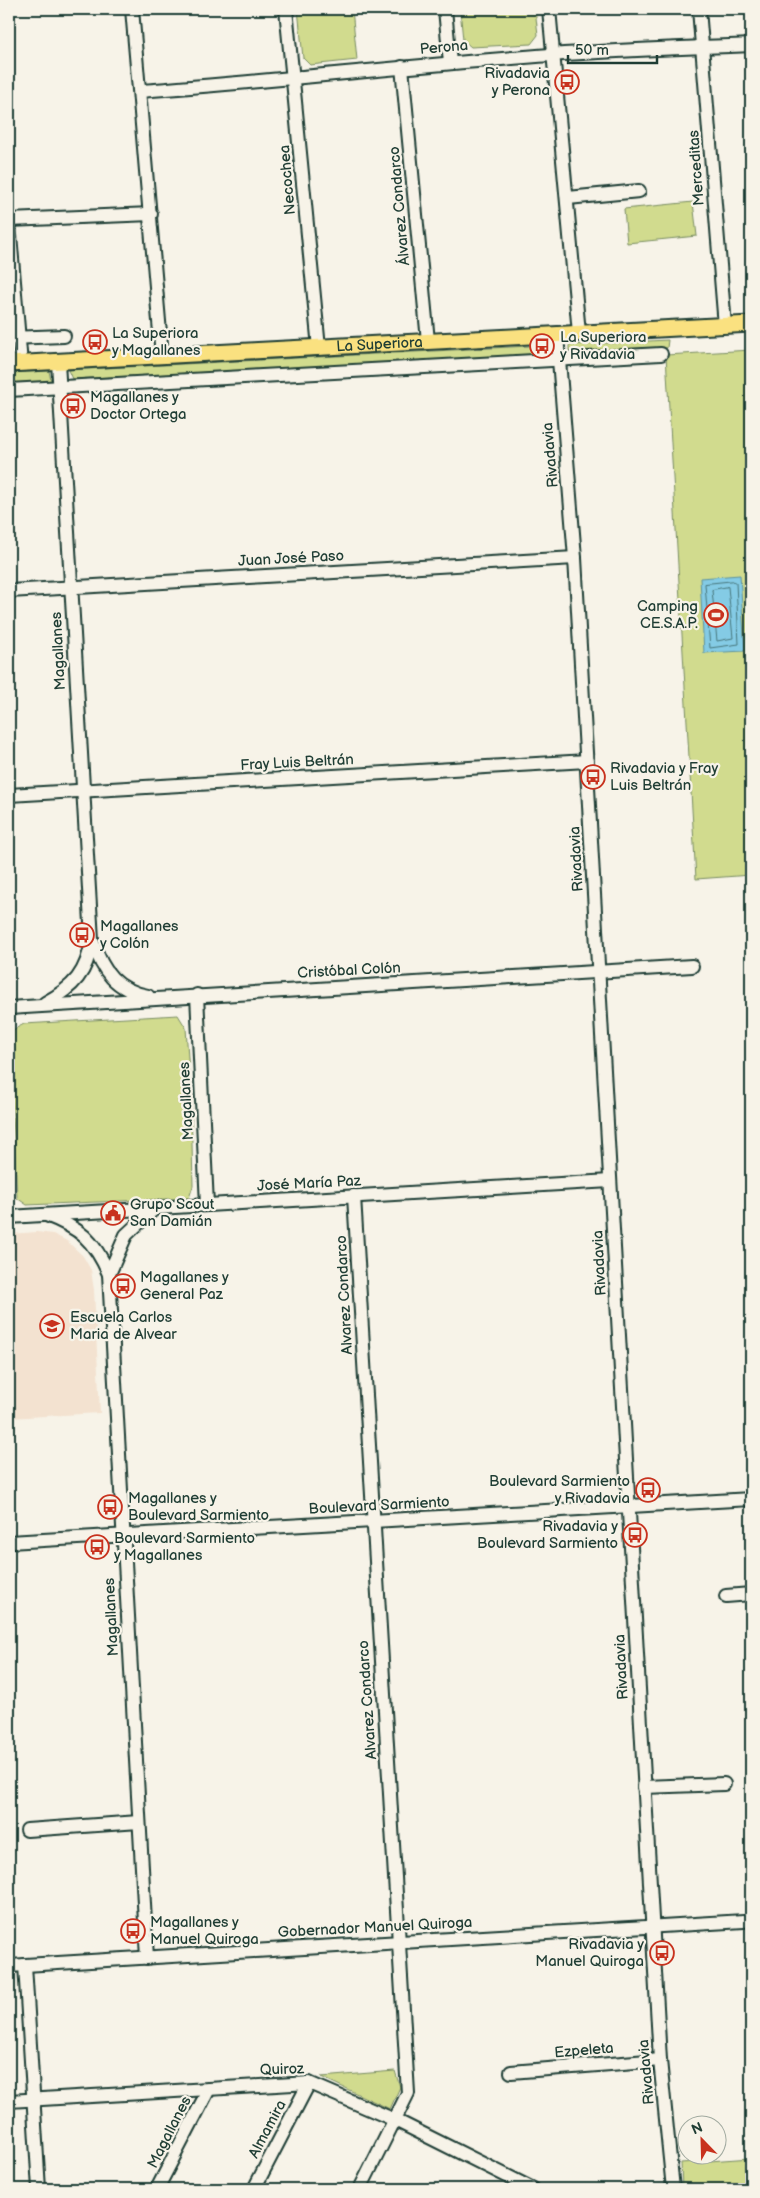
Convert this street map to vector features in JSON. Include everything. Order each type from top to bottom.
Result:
[{"type":"main road","name":"La Superiora","points":[[15,364],[751,324]]},
{"type":"street","points":[[132,9],[162,356]]},
{"type":"street","name":"Necochea","points":[[286,9],[319,348]]},
{"type":"street","points":[[445,9],[450,63]]},
{"type":"street","points":[[549,9],[579,333]]},
{"type":"street","name":"Merceditas","points":[[699,9],[724,326]]},
{"type":"street","name":"Perona","points":[[140,91],[294,80],[402,67],[554,54],[751,45]]},
{"type":"street","name":"Álvarez Condarco","points":[[402,67],[428,341]]},
{"type":"street","points":[[568,198],[639,191]]},
{"type":"street","points":[[15,364],[9,221],[151,214]]},
{"type":"street","name":"Rivadavia","points":[[557,335],[575,558],[660,2060],[673,2189]]},
{"type":"street","points":[[14,338],[64,336]]},
{"type":"street","points":[[9,390],[661,354]]},
{"type":"street","name":"Magallanes","points":[[42,1006],[67,991],[79,977],[89,959],[92,940],[58,362]]},
{"type":"street","name":"Juan José Paso","points":[[9,592],[575,558]]},
{"type":"street","name":"Fray Luis Beltrán","points":[[9,795],[586,761]]},
{"type":"street","name":"Magallanes","points":[[92,940],[104,970],[110,976],[136,994],[156,998]]},
{"type":"street","name":"Cristóbal Colón","points":[[9,1008],[692,966]]},
{"type":"street","name":"Magallanes","points":[[197,995],[207,1205]]},
{"type":"street","name":"José María Paz","points":[[9,1217],[610,1181]]},
{"type":"street","name":"Alvarez Condarco","points":[[354,1196],[372,1522],[408,2093],[360,2189]]},
{"type":"street","points":[[109,1274],[126,1234],[155,1208]]},
{"type":"street","points":[[46,1214],[62,1220],[86,1236],[101,1256],[109,1274]]},
{"type":"street","name":"Magallanes","points":[[109,1274],[147,1958]]},
{"type":"street","name":"Boulevard Sarmiento","points":[[9,1542],[751,1499]]},
{"type":"street","points":[[726,1596],[751,1594]]},
{"type":"street","points":[[644,1787],[724,1784]]},
{"type":"street","points":[[27,1830],[139,1822]]},
{"type":"street","name":"Gobernador Manuel Quiroga","points":[[9,1966],[744,1921]]},
{"type":"street","points":[[26,1965],[39,2189]]},
{"type":"street","name":"Ezpeleta","points":[[511,2072],[660,2060]]},
{"type":"street","name":"Quiroz","points":[[9,2101],[309,2083],[395,2120],[534,2189]]},
{"type":"street","name":"Almamira","points":[[254,2189],[309,2083]]},
{"type":"street","name":"Magallanes","points":[[157,2189],[209,2089]]},
{"type":"shaded area","name":"Escuela Carlos Maria de Alvear","points":[[37,1232],[53,1234],[67,1241],[83,1256],[91,1270],[94,1290],[100,1413],[9,1418],[9,1234]]},
{"type":"shaded area","points":[[745,1758],[751,1758],[751,1851],[750,1851]]},
{"type":"green space","points":[[298,9],[352,9],[357,60],[310,65],[303,58]]},
{"type":"green space","points":[[460,9],[535,9],[538,35],[531,44],[471,47],[463,40]]},
{"type":"green space","points":[[693,202],[697,236],[627,243],[624,209]]},
{"type":"green space","points":[[668,340],[667,348],[569,354],[569,345]]},
{"type":"green space","points":[[549,345],[549,355],[72,379],[68,370]]},
{"type":"green space","name":"Camping CE.S.A.P.","points":[[751,350],[751,875],[696,879],[666,355]]},
{"type":"green space","points":[[49,371],[51,381],[9,383],[9,373]]},
{"type":"green space","points":[[178,1015],[186,1028],[191,1103],[193,1186],[189,1198],[27,1205],[17,1198],[9,1032],[24,1024]]},
{"type":"green space","points":[[395,2071],[400,2087],[390,2109],[321,2077]]},
{"type":"green space","points":[[751,2158],[751,2189],[682,2189],[681,2166],[728,2166],[728,2160]]},
{"type":"water","points":[[740,575],[745,651],[704,653],[700,578]]},
{"type":"place","name":"Rivadavia y Perona","points":[[567,82]]},
{"type":"place","name":"La Superiora y Magallanes","points":[[95,342]]},
{"type":"place","name":"La Superiora y Rivadavia","points":[[542,346]]},
{"type":"place","name":"Magallanes y Doctor Ortega","points":[[73,406]]},
{"type":"place","name":"Camping CE.S.A.P.","points":[[716,615]]},
{"type":"place","name":"Rivadavia y Fray Luis Beltrán","points":[[593,777]]},
{"type":"place","name":"Magallanes y Colón","points":[[82,935]]},
{"type":"place","name":"Grupo Scout San Damián","points":[[113,1213]]},
{"type":"place","name":"Magallanes y General Paz","points":[[123,1286]]},
{"type":"place","name":"Escuela Carlos Maria de Alvear","points":[[52,1326]]},
{"type":"place","name":"Boulevard Sarmiento y Rivadavia","points":[[648,1490]]},
{"type":"place","name":"Magallanes y Boulevard Sarmiento","points":[[110,1507]]},
{"type":"place","name":"Rivadavia y Boulevard Sarmiento","points":[[635,1535]]},
{"type":"place","name":"Boulevard Sarmiento y Magallanes","points":[[97,1547]]},
{"type":"place","name":"Magallanes y Manuel Quiroga","points":[[133,1931]]},
{"type":"place","name":"Rivadavia y Manuel Quiroga","points":[[662,1953]]}]
